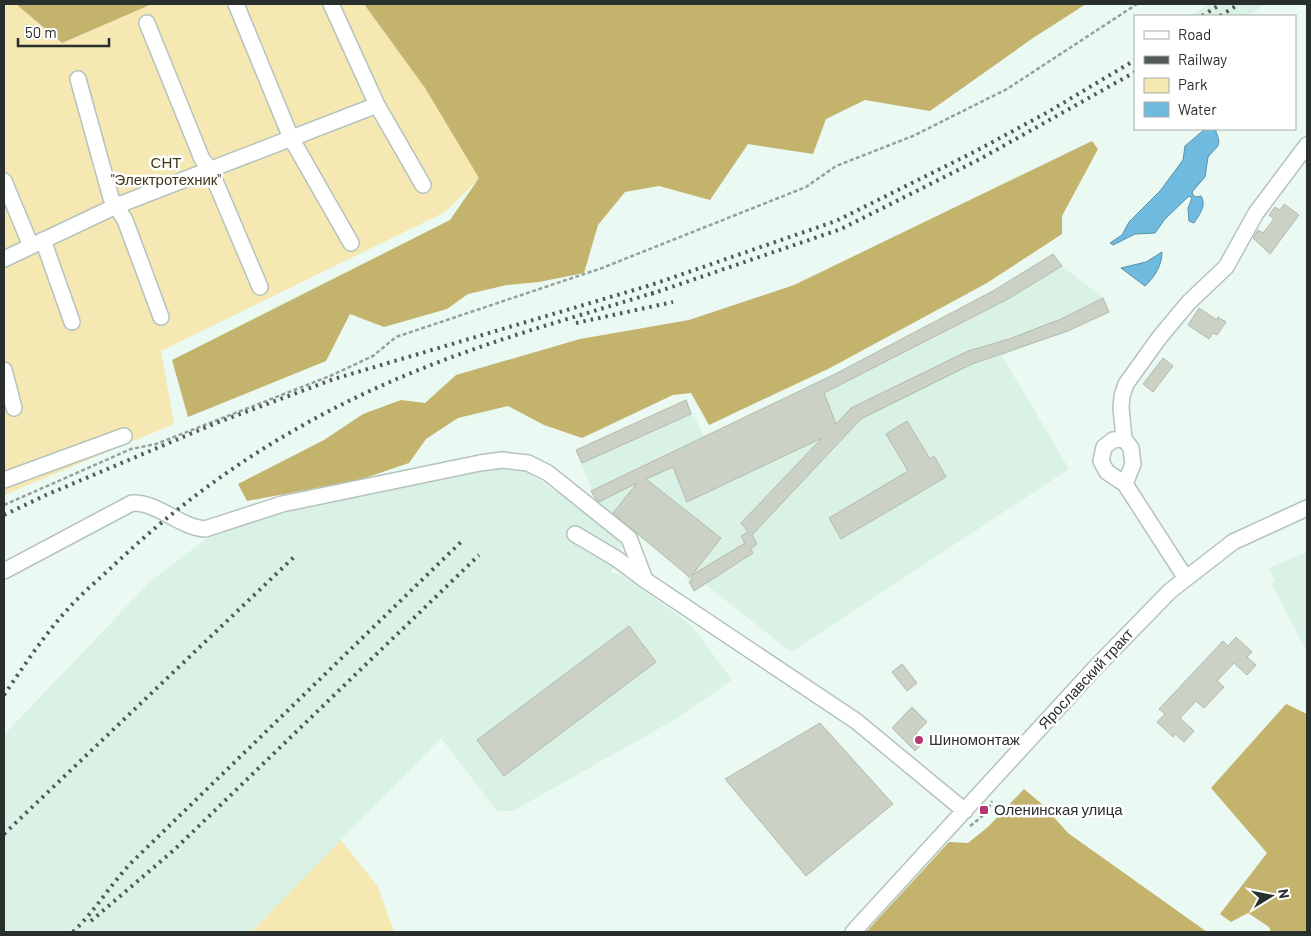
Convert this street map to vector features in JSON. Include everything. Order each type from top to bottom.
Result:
[{"type":"street","points":[[236,4],[291,138],[351,243]]},
{"type":"street","points":[[331,4],[377,105],[423,185]]},
{"type":"street","points":[[147,23],[202,159],[210,169],[260,287]]},
{"type":"street","points":[[78,79],[111,198],[125,220],[161,317]]},
{"type":"street","points":[[4,259],[116,206],[377,105]]},
{"type":"street","points":[[1125,484],[1133,464],[1131,448],[1124,439],[1121,408],[1126,384],[1158,338],[1226,267],[1256,212],[1307,145]]},
{"type":"street","points":[[4,181],[37,243],[72,322]]},
{"type":"street","points":[[4,370],[14,408]]},
{"type":"street","points":[[4,480],[124,436]]},
{"type":"street","points":[[1124,439],[1112,440],[1104,447],[1101,461],[1108,472],[1125,484],[1185,577]]},
{"type":"street","points":[[4,571],[132,502],[142,502],[192,528],[206,529],[282,504],[502,460],[528,463],[548,473],[629,538],[645,580]]},
{"type":"street","name":"Ярославский тракт","points":[[853,932],[1130,631],[1185,577],[1233,542],[1307,508]]},
{"type":"street","points":[[575,534],[617,559],[645,580],[856,721],[965,811]]},
{"type":"path","points":[[4,505],[131,449],[156,444],[330,376],[373,356],[396,338],[602,268],[806,187],[836,166],[913,136],[1007,89],[1137,4]]},
{"type":"shaded area","points":[[16,4],[152,4],[62,43]]},
{"type":"shaded area","points":[[364,4],[1086,4],[1033,38],[930,111],[865,100],[826,119],[813,154],[748,144],[710,200],[659,186],[625,192],[598,225],[584,273],[539,282],[507,285],[468,294],[447,309],[384,327],[350,314],[326,361],[188,417],[172,360],[450,220],[479,178],[425,88]]},
{"type":"shaded area","points":[[1209,4],[1265,4],[1249,15],[1192,15]]},
{"type":"shaded area","points":[[1092,141],[1098,149],[1062,216],[1062,234],[987,283],[830,368],[709,425],[691,393],[673,395],[582,438],[544,425],[508,406],[458,418],[426,439],[409,463],[359,480],[247,501],[238,484],[324,440],[363,414],[401,400],[425,403],[456,375],[580,339],[689,320],[794,285]]},
{"type":"shaded area","points":[[1053,254],[1062,266],[1103,298],[1109,312],[1002,356],[1069,469],[791,652],[705,584],[694,591],[684,572],[597,503],[576,450],[686,400],[704,436],[837,373],[993,291]]},
{"type":"shaded area","points":[[488,468],[525,470],[617,534],[622,548],[611,573],[621,574],[691,625],[732,680],[679,717],[513,811],[497,811],[441,738],[251,932],[4,932],[4,735],[150,582],[215,532],[283,508]]},
{"type":"shaded area","points":[[1307,552],[1307,652],[1272,584],[1275,580],[1269,568]]},
{"type":"shaded area","points":[[1286,704],[1307,714],[1307,932],[1271,932],[1269,927],[1248,913],[1231,922],[1220,914],[1267,853],[1211,788]]},
{"type":"shaded area","points":[[1024,789],[1043,805],[1068,833],[1207,932],[866,932],[949,842],[968,843],[988,827]]},
{"type":"green space","name":"СНТ \"Электротехник\"","points":[[4,4],[16,4],[62,43],[152,4],[364,4],[425,88],[480,178],[445,212],[161,351],[174,424],[4,495]]},
{"type":"green space","points":[[341,840],[378,887],[394,932],[251,932]]},
{"type":"water","points":[[1204,130],[1215,130],[1219,142],[1218,145],[1208,157],[1205,177],[1192,192],[1196,197],[1201,196],[1203,200],[1202,210],[1194,223],[1189,221],[1188,208],[1192,198],[1189,196],[1165,219],[1155,233],[1135,234],[1113,245],[1110,243],[1122,235],[1129,222],[1160,191],[1183,160],[1185,146]]},
{"type":"water","points":[[1162,252],[1161,262],[1157,270],[1145,286],[1121,268],[1146,262]]},
{"type":"building","points":[[1284,204],[1299,215],[1270,254],[1253,238],[1258,230],[1263,233],[1274,219],[1269,215],[1275,207],[1280,210]]},
{"type":"building","points":[[1053,254],[1062,266],[1008,299],[824,393],[836,424],[851,408],[968,351],[1009,339],[1061,319],[1103,298],[1109,312],[1068,331],[972,364],[861,419],[752,535],[757,544],[751,549],[753,553],[694,591],[689,582],[693,580],[613,513],[637,483],[599,502],[591,491],[837,373],[993,291]],"holes":[[[822,438],[741,523],[748,532],[741,536],[745,543],[692,575],[721,538],[646,479],[673,467],[687,502]]]},
{"type":"building","points":[[1199,308],[1217,320],[1218,317],[1226,322],[1217,335],[1213,333],[1209,339],[1188,325]]},
{"type":"building","points":[[1163,358],[1173,366],[1153,392],[1143,384]]},
{"type":"building","points":[[686,400],[691,414],[582,463],[576,450]]},
{"type":"building","points":[[907,421],[930,459],[934,456],[946,477],[841,539],[829,518],[908,471],[886,434]]},
{"type":"building","points":[[629,626],[656,662],[504,776],[477,740]]},
{"type":"building","points":[[1236,637],[1252,652],[1247,657],[1256,665],[1247,675],[1234,663],[1217,681],[1224,687],[1204,708],[1196,701],[1180,718],[1194,731],[1184,742],[1175,734],[1173,737],[1157,722],[1165,714],[1159,709],[1223,641],[1228,646]]},
{"type":"building","points":[[902,664],[917,683],[907,691],[892,672]]},
{"type":"building","points":[[912,707],[927,722],[916,733],[924,741],[915,751],[892,728]]},
{"type":"building","points":[[820,723],[893,804],[806,876],[725,779]]},
{"type":"railway","points":[[1204,15],[1221,4]]},
{"type":"railway","points":[[1222,15],[1239,4]]},
{"type":"railway","points":[[4,515],[46,495],[216,423],[334,379],[651,285],[836,221],[976,151],[1048,112],[1134,61]]},
{"type":"railway","points":[[651,294],[841,229],[980,159],[1134,73]]},
{"type":"railway","points":[[4,695],[51,629],[84,592],[182,506],[255,454],[333,409],[374,389],[445,359],[656,292]]},
{"type":"railway","points":[[576,323],[673,302]]},
{"type":"railway","points":[[73,932],[132,862],[464,539]]},
{"type":"railway","points":[[91,921],[174,850],[479,555]]},
{"type":"railway","points":[[4,834],[295,556]]},
{"type":"place","name":"Шиномонтаж","points":[[919,740]]},
{"type":"place","name":"Оленинская улица","points":[[984,810]]}]
